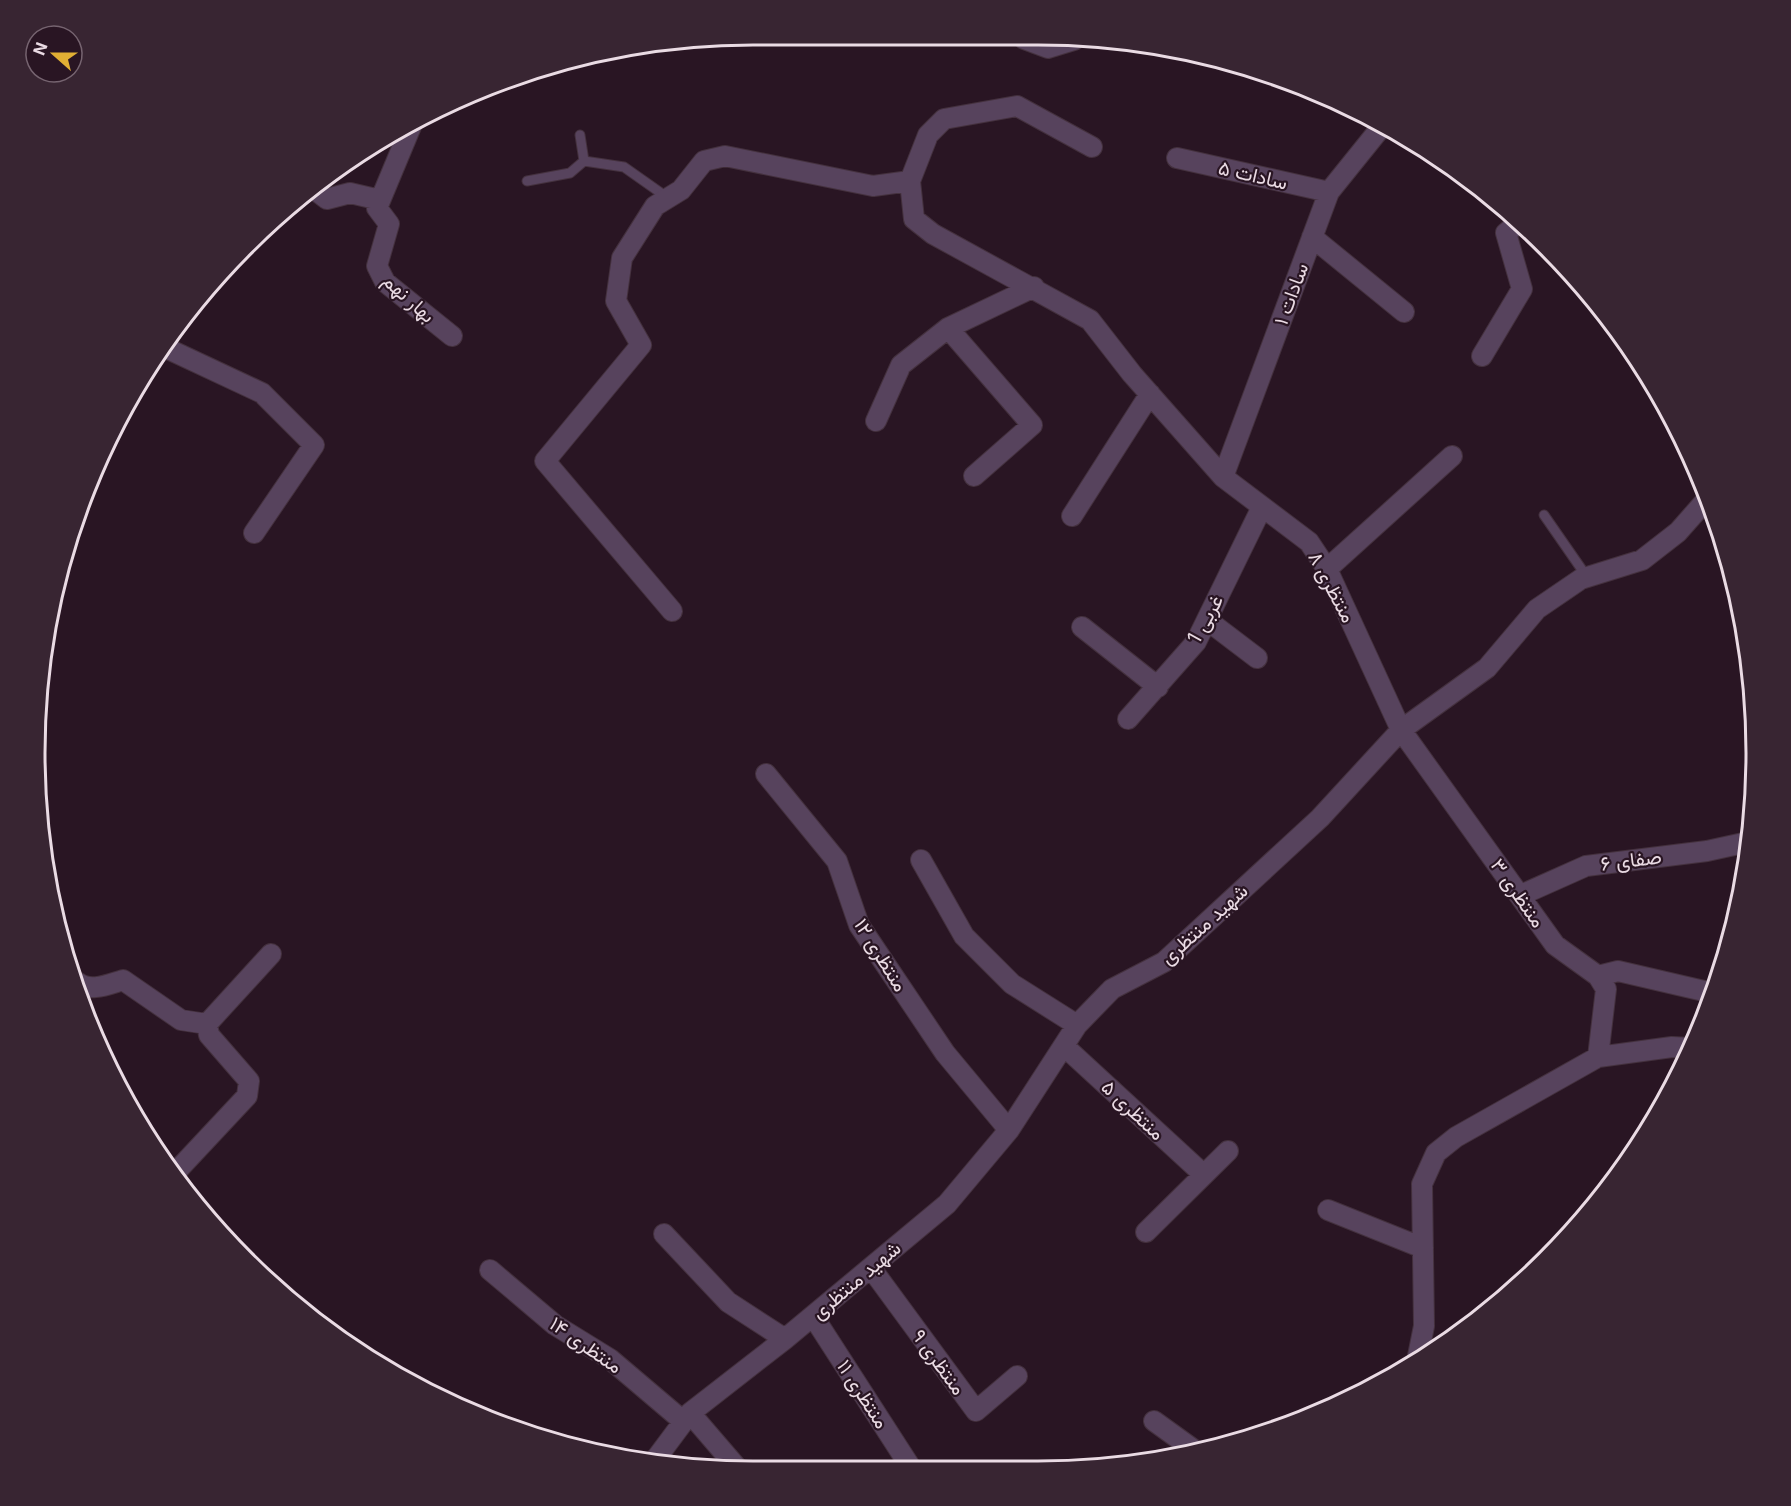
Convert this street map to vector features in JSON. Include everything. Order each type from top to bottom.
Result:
[{"type":"street","points":[[1040,45],[1048,48],[1055,46]]},
{"type":"street","points":[[672,611],[545,461],[641,345],[616,301],[622,258],[655,206],[681,190],[704,161],[725,156],[873,186],[910,181],[928,135],[944,119],[1017,106],[1092,147]]},
{"type":"street","name":"سادات ۱","points":[[1223,477],[1329,192],[1377,132]]},
{"type":"street","points":[[319,193],[327,199],[350,193],[380,200],[407,136]]},
{"type":"street","name":"سادات ۵","points":[[1177,158],[1329,192]]},
{"type":"street","name":"منتظری ۸","points":[[910,181],[914,219],[933,234],[1034,287],[1090,320],[1150,394],[1223,477],[1309,542],[1327,569],[1401,730]]},
{"type":"street","name":"بهار نهم","points":[[380,200],[376,208],[389,225],[377,266],[385,282],[452,336]]},
{"type":"street","points":[[1482,356],[1522,289],[1506,233],[1512,228]]},
{"type":"street","points":[[1312,237],[1404,312]]},
{"type":"street","points":[[876,421],[901,364],[948,328],[1034,287]]},
{"type":"street","points":[[948,328],[1032,425],[974,476]]},
{"type":"street","points":[[171,350],[262,393],[314,444],[254,533]]},
{"type":"street","points":[[1072,516],[1150,394]]},
{"type":"street","points":[[1327,569],[1452,456]]},
{"type":"street","name":"شهید منتظری","points":[[659,1455],[687,1417],[947,1204],[1009,1130],[1077,1025],[1112,989],[1164,962],[1320,818],[1401,730],[1487,668],[1537,609],[1587,577],[1642,560],[1678,532],[1701,506]]},
{"type":"street","name":"غربی 1","points":[[1128,718],[1196,642],[1262,507]]},
{"type":"street","points":[[1207,620],[1257,658]]},
{"type":"street","points":[[1082,627],[1158,687]]},
{"type":"street","name":"منتظری ۳","points":[[1401,730],[1555,945],[1598,976]]},
{"type":"street","name":"منتظری ۱۲","points":[[766,774],[837,861],[859,925],[945,1053],[1009,1130]]},
{"type":"street","name":"صفای ۶","points":[[1521,895],[1586,866],[1707,851],[1740,844]]},
{"type":"street","points":[[921,860],[964,936],[1012,984],[1077,1025]]},
{"type":"street","points":[[207,1024],[271,954]]},
{"type":"street","points":[[1598,1057],[1606,989],[1598,976],[1618,971],[1704,992]]},
{"type":"street","points":[[85,987],[96,988],[123,980],[182,1020],[207,1024]]},
{"type":"street","points":[[180,1168],[247,1096],[249,1081],[209,1035],[207,1024]]},
{"type":"street","name":"منتظری ۵","points":[[1064,1046],[1203,1174]]},
{"type":"street","points":[[1419,1349],[1424,1326],[1422,1184],[1436,1153],[1456,1137],[1598,1057],[1681,1047]]},
{"type":"street","points":[[1146,1232],[1228,1151]]},
{"type":"street","points":[[1328,1210],[1423,1248]]},
{"type":"street","points":[[664,1234],[728,1302],[785,1339]]},
{"type":"street","name":"منتظری ۹","points":[[871,1268],[976,1411],[1017,1376]]},
{"type":"street","name":"منتظری ۱۴","points":[[490,1270],[555,1325],[610,1359],[687,1417],[728,1460]]},
{"type":"street","name":"منتظری ۱۱","points":[[813,1316],[907,1461]]},
{"type":"street","points":[[1154,1421],[1187,1445]]},
{"type":"lane","points":[[580,135],[584,161]]},
{"type":"lane","points":[[527,181],[570,173],[584,161],[624,167],[668,198]]},
{"type":"lane","points":[[1544,515],[1587,577]]}]
